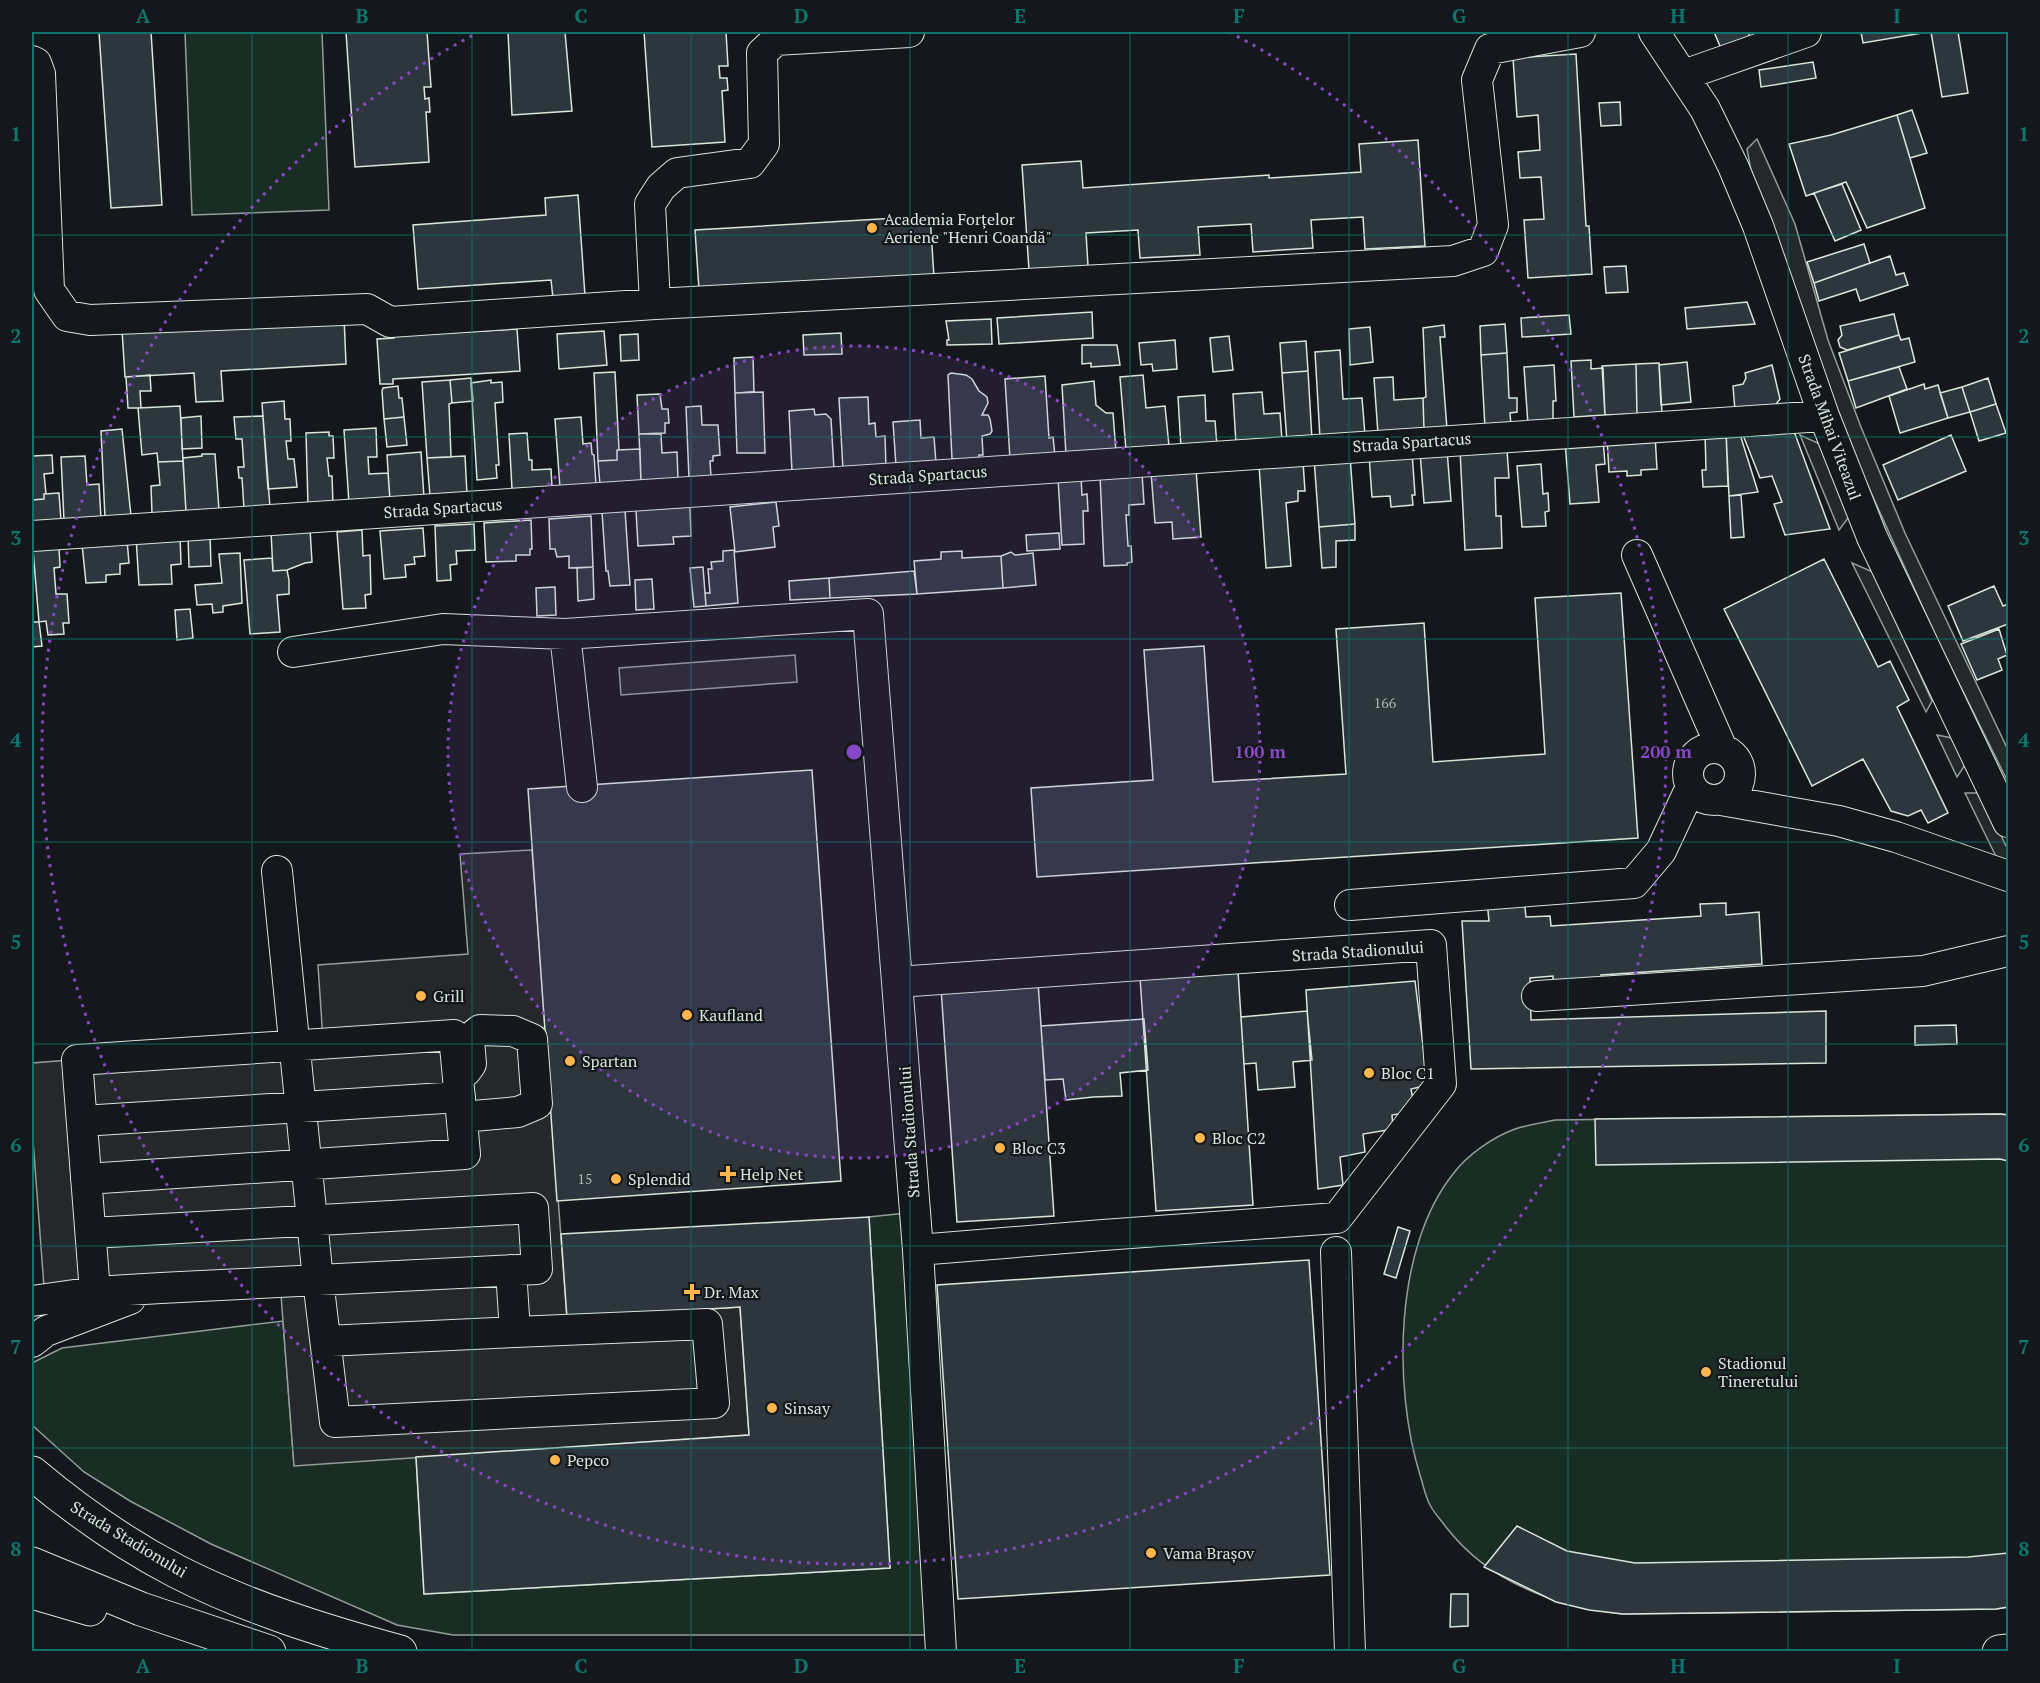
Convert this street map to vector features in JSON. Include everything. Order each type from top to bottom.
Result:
[{"type":"main road","name":"Strada Stadionului","points":[[32,1473],[61,1497],[118,1537],[176,1571],[258,1607],[334,1634],[400,1652]]},
{"type":"main road","points":[[32,1564],[141,1609],[269,1652]]},
{"type":"main road","points":[[32,1592],[172,1633],[248,1652]]},
{"type":"main road","points":[[2000,1652],[2008,1651]]},
{"type":"street","points":[[655,304],[650,204],[661,188],[677,173],[750,163],[764,144],[762,53],[776,40],[909,32]]},
{"type":"street","points":[[32,61],[36,63],[40,74],[49,290],[67,316],[90,320],[367,309],[390,322],[655,304],[1453,261],[1483,251],[1493,225],[1477,80],[1490,49],[1580,32]]},
{"type":"street","name":"Strada Mihai Viteazul","points":[[1654,32],[1705,109],[1733,166],[1754,216],[1824,416],[1872,537],[2008,822]]},
{"type":"street","points":[[1684,75],[1806,32]]},
{"type":"street","name":"Strada Spartacus","points":[[32,536],[1824,416]]},
{"type":"street","points":[[1637,555],[1722,749]]},
{"type":"street","points":[[293,652],[442,629],[565,634],[868,614],[897,982]]},
{"type":"street","points":[[565,634],[582,787]]},
{"type":"street","points":[[1350,905],[1634,883],[1661,851],[1691,787],[1688,770],[1691,762],[1704,750],[1722,749],[1736,758],[1741,774],[1736,790],[1721,800]]},
{"type":"street","points":[[1691,787],[1704,799],[1839,821],[1896,837],[2008,876]]},
{"type":"street","points":[[277,871],[318,1280],[335,1422],[714,1403],[707,1324],[326,1341]]},
{"type":"street","name":"Strada Stadionului","points":[[918,1250],[1337,1218],[1441,1084],[1431,945],[897,982],[918,1250],[941,1652]]},
{"type":"street","points":[[1537,996],[1923,971],[2008,951]]},
{"type":"street","points":[[86,1179],[465,1154],[454,1035],[77,1060],[90,1233],[95,1292]]},
{"type":"street","points":[[82,1121],[460,1098]]},
{"type":"street","points":[[32,1301],[95,1292],[161,1287],[537,1269],[533,1208],[90,1233]]},
{"type":"street","points":[[1336,1252],[1350,1652]]},
{"type":"street","points":[[511,1270],[515,1332]]},
{"type":"street","points":[[32,1342],[46,1331],[161,1287]]},
{"type":"green space","points":[[185,32],[322,32],[329,210],[192,215]]},
{"type":"green space","name":"Stadionul Tineretului","points":[[2008,1115],[2008,1607],[1623,1614],[1598,1610],[1548,1598],[1503,1577],[1463,1546],[1433,1511],[1427,1498],[1411,1440],[1405,1402],[1404,1320],[1419,1240],[1434,1205],[1453,1174],[1481,1147],[1515,1129],[1555,1120]]},
{"type":"green space","points":[[906,1213],[929,1635],[453,1635],[397,1625],[211,1544],[130,1501],[84,1472],[32,1425],[32,1363],[62,1348],[283,1321],[294,1465],[416,1457],[424,1594],[890,1568],[869,1217]]},
{"type":"shaded area","points":[[1757,139],[1795,224],[1828,340],[1861,427],[1905,533],[2008,750],[2008,782],[1938,641],[1845,435],[1751,170],[1747,149]]},
{"type":"shaded area","points":[[1800,435],[1820,444],[1849,517],[1839,530]]},
{"type":"shaded area","points":[[1852,563],[1873,572],[1932,701],[1926,712]]},
{"type":"shaded area","points":[[795,655],[797,682],[621,695],[619,668]]},
{"type":"shaded area","points":[[1937,735],[1952,738],[1965,765],[1957,777]]},
{"type":"shaded area","points":[[1965,793],[1980,793],[2008,850],[2008,881]]},
{"type":"shaded area","points":[[532,850],[567,1318],[740,1307],[749,1435],[294,1466],[279,1269],[44,1287],[32,1127],[32,1063],[323,1040],[318,965],[468,954],[460,854]]},
{"type":"building","points":[[99,32],[151,32],[162,205],[111,208]]},
{"type":"building","points":[[346,32],[427,32],[431,87],[424,87],[425,99],[429,98],[430,112],[426,112],[429,162],[355,167]]},
{"type":"building","points":[[508,32],[565,32],[572,111],[512,115]]},
{"type":"building","points":[[644,32],[726,32],[728,66],[719,66],[720,78],[727,78],[728,90],[722,91],[725,142],[652,147]]},
{"type":"building","points":[[1714,32],[1748,32],[1752,42],[1723,53]]},
{"type":"building","points":[[1861,32],[1928,32],[1863,43]]},
{"type":"building","points":[[1931,32],[1958,32],[1968,93],[1942,97]]},
{"type":"building","points":[[1576,54],[1586,226],[1589,226],[1592,274],[1528,278],[1524,220],[1544,219],[1541,177],[1520,178],[1518,152],[1540,150],[1538,115],[1517,117],[1513,58]]},
{"type":"building","points":[[1813,62],[1816,78],[1761,87],[1759,70]]},
{"type":"building","points":[[1620,102],[1621,125],[1601,126],[1599,103]]},
{"type":"building","points":[[1912,110],[1927,153],[1910,158],[1897,115]]},
{"type":"building","points":[[1897,115],[1925,208],[1867,228],[1846,182],[1806,196],[1789,144],[1831,135]]},
{"type":"building","points":[[1418,140],[1425,246],[1365,249],[1363,217],[1311,220],[1313,248],[1253,252],[1251,224],[1198,227],[1200,255],[1140,258],[1138,230],[1086,233],[1088,266],[1029,270],[1022,165],[1081,161],[1083,188],[1269,175],[1269,178],[1361,172],[1359,144]]},
{"type":"building","points":[[1842,184],[1861,230],[1835,241],[1814,193]]},
{"type":"building","points":[[578,195],[585,296],[553,298],[551,280],[418,289],[413,225],[546,215],[545,198]]},
{"type":"building","points":[[930,216],[934,277],[699,290],[695,230]]},
{"type":"building","points":[[1864,244],[1870,263],[1814,283],[1807,262]]},
{"type":"building","points":[[1890,256],[1896,275],[1904,273],[1908,285],[1860,301],[1856,289],[1819,301],[1814,283]]},
{"type":"building","points":[[1626,266],[1628,292],[1606,293],[1604,267]]},
{"type":"building","points":[[1747,302],[1755,324],[1687,329],[1685,308]]},
{"type":"building","points":[[1092,312],[1093,338],[999,344],[997,318]]},
{"type":"building","points":[[1894,314],[1899,335],[1847,350],[1840,347],[1838,340],[1842,335],[1840,326]]},
{"type":"building","points":[[1569,315],[1571,334],[1522,337],[1521,318]]},
{"type":"building","points":[[344,317],[346,364],[221,371],[223,401],[196,402],[194,373],[125,377],[122,330]]},
{"type":"building","points":[[991,319],[992,344],[947,345],[947,340],[949,340],[946,321]]},
{"type":"building","points":[[1505,324],[1507,353],[1481,355],[1480,326]]},
{"type":"building","points":[[1444,325],[1445,337],[1440,337],[1447,429],[1424,430],[1423,398],[1426,397],[1423,328]]},
{"type":"building","points":[[1370,327],[1373,362],[1350,365],[1349,329]]},
{"type":"building","points":[[517,329],[520,371],[393,379],[393,384],[380,384],[377,339]]},
{"type":"building","points":[[604,331],[607,365],[559,369],[557,334]]},
{"type":"building","points":[[841,333],[842,354],[804,355],[803,335]]},
{"type":"building","points":[[638,334],[639,360],[621,361],[620,335]]},
{"type":"building","points":[[1899,335],[1901,340],[1909,338],[1915,362],[1848,381],[1839,353]]},
{"type":"building","points":[[1229,336],[1233,370],[1213,372],[1210,338]]},
{"type":"building","points":[[1175,340],[1177,369],[1153,371],[1152,364],[1141,365],[1139,343]]},
{"type":"building","points":[[1306,341],[1308,371],[1282,373],[1280,343]]},
{"type":"building","points":[[1082,345],[1117,345],[1120,365],[1091,367],[1091,363],[1082,364]]},
{"type":"building","points":[[1340,350],[1343,399],[1362,398],[1365,435],[1320,438],[1315,352]]},
{"type":"building","points":[[1507,353],[1509,398],[1517,398],[1517,412],[1510,413],[1511,426],[1485,428],[1481,355]]},
{"type":"building","points":[[753,357],[754,392],[735,393],[734,358]]},
{"type":"building","points":[[1591,360],[1591,369],[1603,368],[1605,415],[1574,417],[1571,361]]},
{"type":"building","points":[[1687,362],[1691,402],[1661,405],[1659,365]]},
{"type":"building","points":[[1659,363],[1662,413],[1637,414],[1636,364]]},
{"type":"building","points":[[1636,364],[1637,414],[1605,415],[1602,366]]},
{"type":"building","points":[[1554,365],[1556,401],[1553,401],[1553,423],[1528,425],[1524,367]]},
{"type":"building","points":[[1772,365],[1780,399],[1773,408],[1735,411],[1733,386],[1743,384],[1746,378],[1745,373]]},
{"type":"building","points":[[1899,367],[1907,389],[1856,408],[1848,381]]},
{"type":"building","points":[[1308,371],[1312,440],[1287,442],[1282,373]]},
{"type":"building","points":[[615,372],[619,450],[617,450],[617,460],[598,461],[594,373]]},
{"type":"building","points":[[951,373],[966,375],[972,379],[979,391],[987,397],[988,403],[982,415],[988,415],[992,431],[982,436],[983,455],[979,455],[979,459],[952,459],[948,375]]},
{"type":"building","points":[[150,375],[151,391],[140,391],[141,408],[128,408],[126,377]]},
{"type":"building","points":[[1143,375],[1146,408],[1165,406],[1169,446],[1126,450],[1120,377]]},
{"type":"building","points":[[1045,376],[1049,438],[1053,437],[1055,456],[1010,459],[1005,379]]},
{"type":"building","points":[[1393,377],[1394,400],[1423,398],[1424,430],[1378,434],[1374,378]]},
{"type":"building","points":[[471,378],[473,401],[452,403],[450,380]]},
{"type":"building","points":[[1988,378],[1996,404],[1970,412],[1962,387]]},
{"type":"building","points":[[450,380],[451,457],[427,458],[422,382]]},
{"type":"building","points":[[491,380],[491,383],[502,382],[503,402],[495,403],[499,465],[496,465],[497,478],[477,480],[471,383]]},
{"type":"building","points":[[1094,381],[1096,405],[1106,413],[1113,413],[1116,452],[1066,455],[1062,385]]},
{"type":"building","points":[[1924,384],[1925,389],[1938,385],[1948,418],[1900,433],[1889,396]]},
{"type":"building","points":[[398,386],[404,417],[384,419],[383,388]]},
{"type":"building","points":[[1962,387],[1970,412],[1948,418],[1940,393]]},
{"type":"building","points":[[763,392],[765,453],[737,453],[735,393]]},
{"type":"building","points":[[1262,392],[1264,414],[1280,413],[1282,441],[1236,444],[1233,394]]},
{"type":"building","points":[[660,394],[662,409],[668,409],[669,423],[665,423],[665,433],[639,434],[637,395]]},
{"type":"building","points":[[1205,395],[1206,421],[1215,421],[1217,446],[1181,448],[1178,397]]},
{"type":"building","points":[[868,397],[869,424],[875,423],[876,437],[885,436],[886,468],[843,470],[839,398]]},
{"type":"building","points":[[284,401],[285,419],[290,419],[291,441],[286,441],[288,459],[294,459],[297,487],[268,489],[262,403]]},
{"type":"building","points":[[1996,404],[2006,433],[1979,441],[1970,412]]},
{"type":"building","points":[[180,406],[183,461],[158,462],[157,453],[142,455],[138,408]]},
{"type":"building","points":[[701,406],[702,425],[718,425],[720,455],[713,456],[713,461],[710,461],[711,477],[689,478],[686,407]]},
{"type":"building","points":[[814,409],[815,415],[826,414],[831,419],[834,470],[792,472],[789,411]]},
{"type":"building","points":[[201,416],[202,448],[182,449],[181,418]]},
{"type":"building","points":[[263,416],[270,507],[244,509],[242,478],[239,478],[238,467],[244,467],[242,439],[236,439],[234,417]]},
{"type":"building","points":[[404,417],[407,445],[387,447],[384,419]]},
{"type":"building","points":[[581,417],[583,444],[591,443],[594,455],[596,485],[560,488],[555,419]]},
{"type":"building","points":[[920,420],[921,438],[934,437],[936,463],[896,466],[893,422]]},
{"type":"building","points":[[1785,427],[1795,434],[1830,529],[1785,535],[1774,504],[1782,502],[1772,476],[1760,478],[1741,430]]},
{"type":"building","points":[[376,428],[377,457],[368,457],[369,474],[388,473],[390,500],[349,503],[344,430]]},
{"type":"building","points":[[122,429],[131,516],[105,518],[101,431]]},
{"type":"building","points":[[1726,431],[1739,431],[1758,492],[1729,496]]},
{"type":"building","points":[[1726,431],[1728,486],[1703,487],[1702,470],[1706,470],[1705,433]]},
{"type":"building","points":[[329,432],[329,436],[333,436],[334,458],[327,458],[329,476],[332,476],[333,504],[308,505],[306,433]]},
{"type":"building","points":[[527,433],[532,470],[551,469],[552,487],[512,489],[509,434]]},
{"type":"building","points":[[639,434],[661,434],[662,453],[677,452],[678,479],[641,482]]},
{"type":"building","points":[[1655,435],[1657,469],[1641,470],[1641,475],[1627,476],[1627,471],[1609,472],[1607,438]]},
{"type":"building","points":[[1951,435],[1966,471],[1898,500],[1883,465]]},
{"type":"building","points":[[1603,439],[1605,464],[1596,465],[1599,502],[1570,504],[1565,442]]},
{"type":"building","points":[[640,449],[641,482],[600,485],[598,461],[617,460],[617,450]]},
{"type":"building","points":[[32,450],[33,456],[52,455],[53,473],[44,474],[46,494],[44,494],[44,499],[32,500]]},
{"type":"building","points":[[1447,450],[1451,501],[1424,503],[1420,452]]},
{"type":"building","points":[[1460,450],[1507,450],[1509,478],[1495,478],[1496,516],[1501,516],[1502,548],[1465,550]]},
{"type":"building","points":[[421,452],[424,498],[390,500],[387,455]]},
{"type":"building","points":[[1412,452],[1415,495],[1412,495],[1413,505],[1391,507],[1390,496],[1372,497],[1369,455]]},
{"type":"building","points":[[202,454],[215,454],[219,510],[186,512],[183,458],[202,456]]},
{"type":"building","points":[[85,456],[87,485],[99,484],[101,519],[64,521],[61,457]]},
{"type":"building","points":[[465,456],[467,494],[430,496],[427,458]]},
{"type":"building","points":[[1350,456],[1355,524],[1319,527],[1314,458]]},
{"type":"building","points":[[183,461],[186,512],[152,513],[151,486],[160,485],[158,462]]},
{"type":"building","points":[[1303,462],[1305,491],[1298,491],[1298,501],[1286,503],[1291,566],[1266,568],[1259,465]]},
{"type":"building","points":[[1541,464],[1543,494],[1548,493],[1549,511],[1545,512],[1546,526],[1522,527],[1517,466]]},
{"type":"building","points":[[1196,469],[1201,537],[1173,539],[1172,522],[1155,523],[1151,472]]},
{"type":"building","points":[[1142,473],[1144,504],[1129,505],[1129,515],[1126,515],[1128,546],[1131,546],[1132,562],[1127,565],[1104,566],[1100,475]]},
{"type":"building","points":[[1081,477],[1082,495],[1087,494],[1088,511],[1083,511],[1084,544],[1062,545],[1058,478]]},
{"type":"building","points":[[59,493],[61,521],[32,523],[32,500],[44,499],[44,494]]},
{"type":"building","points":[[1741,495],[1744,537],[1731,538],[1729,496]]},
{"type":"building","points":[[776,502],[779,526],[773,527],[775,547],[735,552],[730,507]]},
{"type":"building","points":[[690,507],[691,536],[673,537],[674,544],[638,546],[636,510]]},
{"type":"building","points":[[625,510],[630,585],[610,586],[608,571],[606,571],[602,512]]},
{"type":"building","points":[[591,516],[593,567],[569,568],[569,556],[557,557],[555,549],[550,549],[549,519]]},
{"type":"building","points":[[531,520],[532,549],[530,549],[530,555],[516,555],[516,561],[486,562],[484,523]]},
{"type":"building","points":[[474,524],[475,550],[456,551],[457,564],[450,565],[451,580],[437,581],[435,526]]},
{"type":"building","points":[[1355,524],[1355,540],[1336,541],[1336,567],[1322,568],[1319,527]]},
{"type":"building","points":[[423,528],[425,556],[414,557],[415,564],[405,565],[406,577],[384,579],[380,531]]},
{"type":"building","points":[[310,529],[312,562],[287,570],[273,571],[271,532]]},
{"type":"building","points":[[362,530],[363,556],[370,555],[371,594],[365,595],[366,608],[343,609],[337,532]]},
{"type":"building","points":[[1059,533],[1060,549],[1027,551],[1026,535]]},
{"type":"building","points":[[180,535],[181,564],[171,565],[172,584],[139,585],[136,537]]},
{"type":"building","points":[[210,535],[211,566],[189,567],[188,536]]},
{"type":"building","points":[[127,540],[129,563],[120,564],[120,574],[106,575],[106,582],[86,583],[82,544]]},
{"type":"building","points":[[59,548],[60,567],[54,568],[56,594],[67,594],[69,623],[63,623],[64,634],[48,635],[46,621],[39,622],[33,550]]},
{"type":"building","points":[[734,550],[738,603],[706,606],[705,593],[710,593],[708,569],[712,569],[711,562],[723,561],[723,551]]},
{"type":"building","points":[[962,551],[962,558],[1001,556],[1003,588],[917,594],[914,561],[941,559],[941,552]]},
{"type":"building","points":[[1011,552],[1015,555],[1033,553],[1036,585],[1003,588],[1001,556]]},
{"type":"building","points":[[240,553],[242,603],[223,606],[223,612],[213,613],[212,604],[197,605],[195,585],[222,583],[219,554]]},
{"type":"building","points":[[272,558],[273,571],[287,570],[289,580],[289,594],[277,595],[280,632],[250,634],[244,560]]},
{"type":"building","points":[[1824,559],[1878,667],[1890,661],[1909,700],[1897,707],[1948,813],[1928,823],[1921,810],[1908,816],[1891,811],[1863,759],[1812,786],[1724,609]]},
{"type":"building","points":[[593,567],[594,599],[578,601],[577,568]]},
{"type":"building","points":[[703,567],[706,606],[694,607],[690,568]]},
{"type":"building","points":[[914,571],[917,594],[830,598],[829,578]]},
{"type":"building","points":[[829,578],[830,598],[790,600],[789,581]]},
{"type":"building","points":[[652,579],[654,609],[636,610],[635,580]]},
{"type":"building","points":[[1994,586],[2003,606],[2008,604],[2008,624],[1963,641],[1948,606]]},
{"type":"building","points":[[555,587],[556,615],[537,616],[536,588]]},
{"type":"building","points":[[1621,593],[1638,838],[1037,877],[1031,788],[1153,780],[1144,650],[1204,646],[1213,782],[1346,774],[1336,629],[1424,623],[1433,762],[1545,754],[1535,598]]},
{"type":"building","points":[[190,609],[193,638],[177,640],[175,610]]},
{"type":"building","points":[[32,622],[39,622],[42,646],[32,647]]},
{"type":"building","points":[[1999,629],[2007,655],[1998,659],[2002,670],[1977,680],[1961,644]]},
{"type":"building","name":"Kaufland","points":[[812,770],[841,1181],[557,1201],[528,789]]},
{"type":"building","points":[[1524,899],[1526,917],[1550,916],[1551,926],[1701,916],[1700,904],[1726,903],[1726,915],[1759,912],[1762,964],[1601,975],[1602,984],[1553,987],[1553,976],[1530,978],[1531,1020],[1826,1011],[1826,1063],[1471,1069],[1462,921],[1489,921],[1487,901]]},
{"type":"building","name":"Bloc C2","points":[[1238,971],[1253,1205],[1156,1211],[1140,977]]},
{"type":"building","name":"Bloc C1","points":[[1415,981],[1428,1085],[1411,1089],[1415,1111],[1392,1115],[1393,1129],[1363,1134],[1365,1152],[1340,1157],[1343,1185],[1318,1189],[1306,990]]},
{"type":"building","name":"Bloc C3","points":[[1038,982],[1054,1216],[957,1222],[941,988]]},
{"type":"building","points":[[1307,1011],[1312,1060],[1293,1062],[1295,1087],[1258,1090],[1256,1063],[1244,1064],[1241,1017]]},
{"type":"building","points":[[1144,1019],[1148,1070],[1120,1073],[1122,1096],[1066,1100],[1063,1079],[1045,1080],[1041,1026]]},
{"type":"building","points":[[1956,1025],[1957,1044],[1915,1045],[1915,1026]]},
{"type":"building","points":[[2008,1115],[2008,1161],[2000,1159],[1596,1165],[1595,1119]]},
{"type":"building","points":[[869,1217],[890,1568],[424,1594],[416,1457],[749,1435],[740,1307],[567,1318],[561,1234]]},
{"type":"building","points":[[1398,1227],[1410,1231],[1396,1278],[1384,1274]]},
{"type":"building","points":[[1309,1260],[1330,1575],[958,1599],[937,1285]]},
{"type":"building","points":[[1517,1526],[1567,1551],[1635,1563],[1968,1557],[2008,1553],[2008,1607],[1623,1614],[1589,1610],[1556,1602],[1484,1567]]},
{"type":"building","points":[[1451,1594],[1468,1594],[1468,1626],[1450,1627]]},
{"type":"place","name":"Academia Forțelor Aeriene \"Henri Coandă\"","points":[[872,228]]},
{"type":"place","name":"Grill","points":[[421,996]]},
{"type":"place","name":"Kaufland","points":[[687,1015]]},
{"type":"place","name":"Spartan","points":[[570,1061]]},
{"type":"place","name":"Bloc C1","points":[[1369,1073]]},
{"type":"place","name":"Bloc C2","points":[[1200,1138]]},
{"type":"place","name":"Bloc C3","points":[[1000,1148]]},
{"type":"place","name":"Help Net","points":[[728,1174]]},
{"type":"place","name":"Splendid","points":[[616,1179]]},
{"type":"place","name":"Dr. Max","points":[[692,1292]]},
{"type":"place","name":"Stadionul Tineretului","points":[[1706,1372]]},
{"type":"place","name":"Sinsay","points":[[772,1408]]},
{"type":"place","name":"Pepco","points":[[555,1460]]},
{"type":"place","name":"Vama Brașov","points":[[1151,1553]]}]
